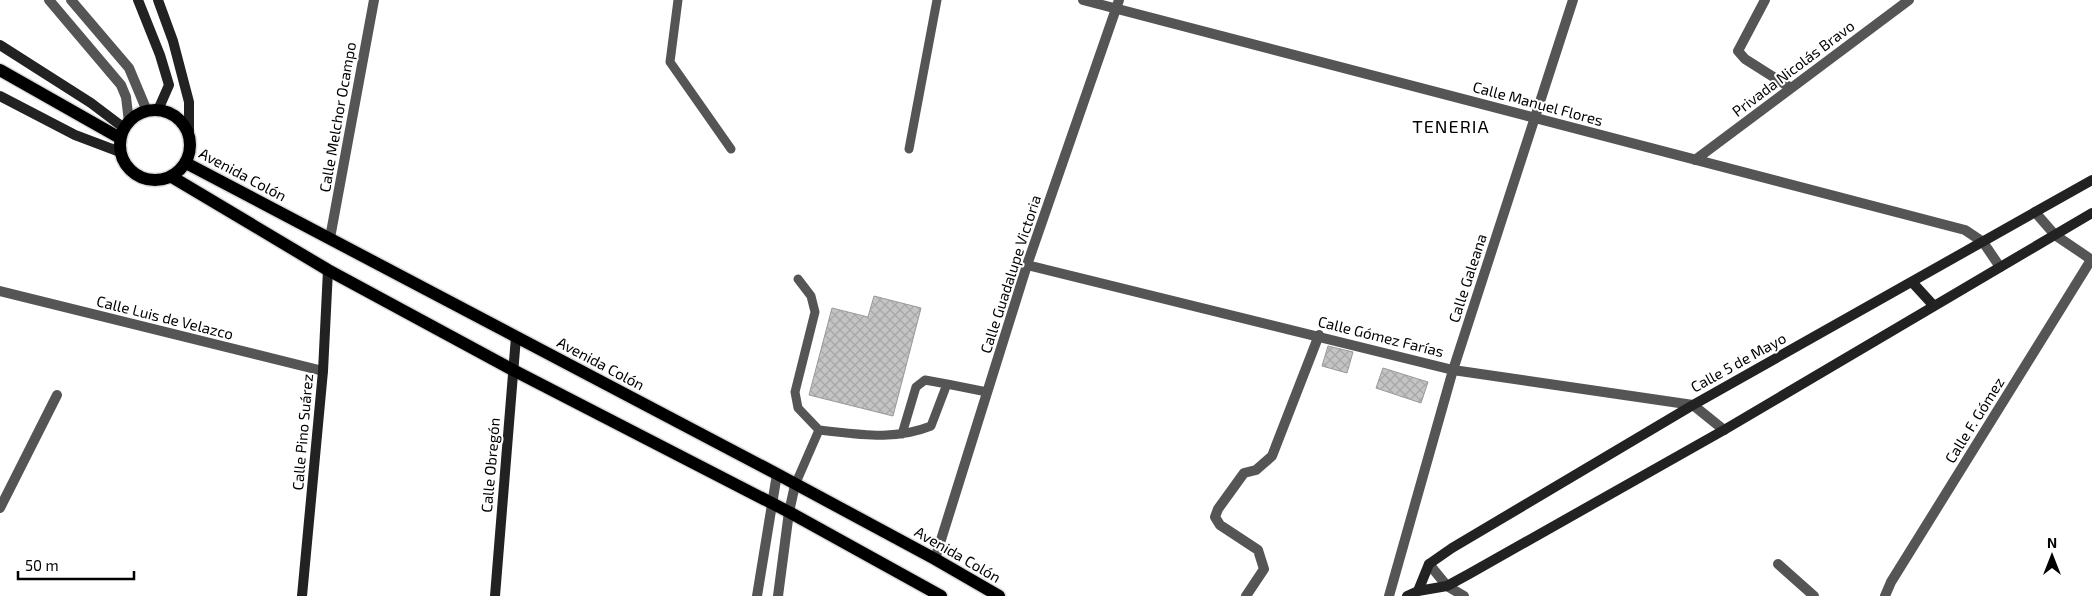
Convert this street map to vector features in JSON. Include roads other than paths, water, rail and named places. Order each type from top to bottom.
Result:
[{"type":"main road","points":[[0,70],[124,129]]},
{"type":"main road","points":[[153,111],[177,118],[189,134],[190,149],[186,163],[172,176],[161,180],[150,180],[130,171],[120,152],[124,129],[137,115],[153,111]]},
{"type":"main road","name":"Avenida Colón","points":[[186,163],[935,558],[999,596]]},
{"type":"main road","points":[[172,176],[328,270],[513,370],[771,504],[790,512],[941,596]]},
{"type":"street","points":[[49,0],[121,85],[126,97],[124,129]]},
{"type":"street","points":[[72,0],[128,68],[153,111],[169,85],[160,55],[138,0]]},
{"type":"street","points":[[158,0],[189,102],[189,134]]},
{"type":"street","name":"Calle Melchor Ocampo","points":[[330,238],[374,0]]},
{"type":"street","name":"Calle Manuel Flores","points":[[1083,0],[1118,5],[1964,230],[1982,242]]},
{"type":"street","name":"Calle Galeana","points":[[1389,596],[1453,370],[1534,117],[1574,0]]},
{"type":"street","points":[[1765,0],[1738,51],[1744,59],[1791,88]]},
{"type":"street","name":"Privada Nicolás Bravo","points":[[1695,160],[1909,0]]},
{"type":"street","name":"Calle Guadalupe Victoria","points":[[935,558],[1027,265],[1118,5]]},
{"type":"street","points":[[0,45],[91,103],[124,129]]},
{"type":"street","points":[[0,96],[75,135],[120,152]]},
{"type":"street","name":"Calle 5 de Mayo","points":[[1429,564],[1452,548],[1693,406],[2092,180]]},
{"type":"street","points":[[2035,212],[2055,235],[2092,260]]},
{"type":"street","points":[[1407,596],[1418,591],[1447,586],[1724,430],[2092,213]]},
{"type":"street","points":[[1982,242],[2000,267]]},
{"type":"street","name":"Calle F. Gómez","points":[[1885,596],[1891,582],[2092,260]]},
{"type":"street","name":"Calle Gómez Farías","points":[[1027,265],[1319,335],[1453,370],[1693,406],[1724,430]]},
{"type":"street","name":"Calle Pino Suárez","points":[[302,596],[323,371],[328,270]]},
{"type":"street","points":[[1912,282],[1934,306]]},
{"type":"street","name":"Calle Luis de Velazco","points":[[0,291],[323,371]]},
{"type":"street","points":[[1246,596],[1264,569],[1258,550],[1220,525],[1215,517],[1244,473],[1256,470],[1272,456],[1319,335]]},
{"type":"street","name":"Calle Obregón","points":[[495,596],[516,337]]},
{"type":"street","points":[[0,508],[57,395]]},
{"type":"street","points":[[757,596],[777,474]]},
{"type":"street","points":[[778,596],[795,485]]},
{"type":"street","points":[[1418,591],[1429,564],[1447,586],[1464,596]]},
{"type":"street","points":[[1778,564],[1814,596]]},
{"type":"lane","points":[[678,0],[670,62],[731,149]]},
{"type":"lane","points":[[909,148],[937,0]]},
{"type":"lane","points":[[798,279],[811,296],[815,312],[795,392],[798,408],[819,430],[889,436],[915,432],[931,426],[946,384]]},
{"type":"lane","points":[[902,434],[916,388],[925,380],[987,392]]},
{"type":"lane","points":[[795,485],[819,430]]},
{"type":"district","name":"TENERIA","points":[[1451,126]]}]
